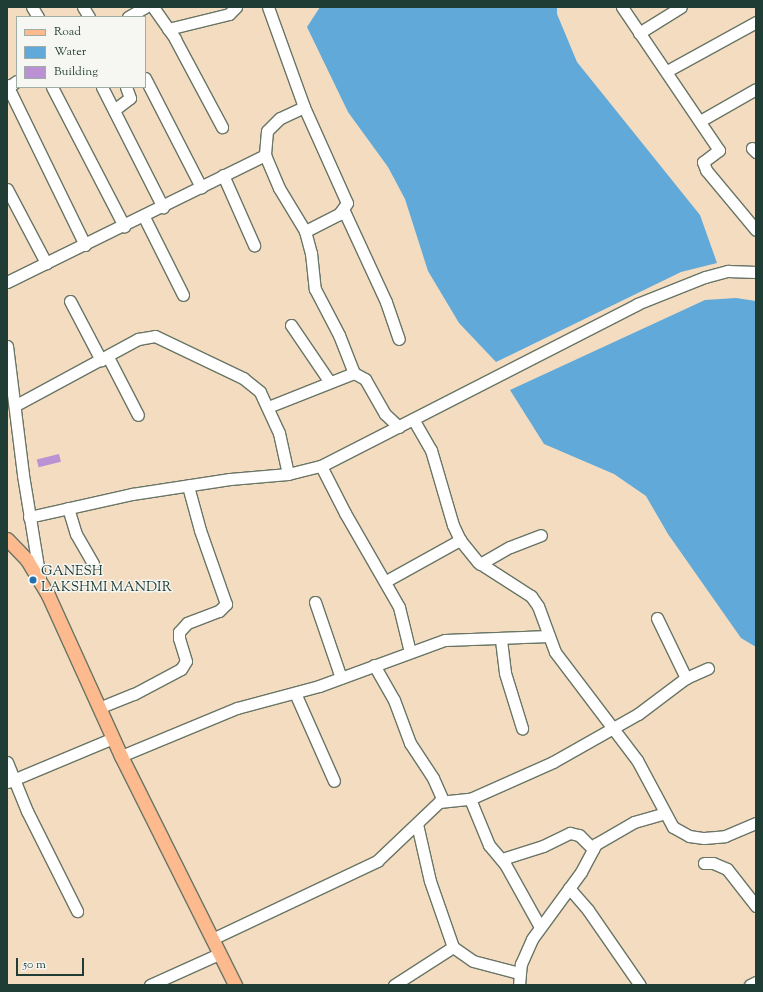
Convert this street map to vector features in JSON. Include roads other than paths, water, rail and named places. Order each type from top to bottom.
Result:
[{"type":"main road","points":[[7,539],[27,560],[40,580],[101,707],[121,756],[235,985]]},
{"type":"street","points":[[32,7],[37,16]]},
{"type":"street","points":[[83,7],[88,16]]},
{"type":"street","points":[[153,7],[168,29],[222,127]]},
{"type":"street","points":[[168,29],[229,14],[236,7]]},
{"type":"street","points":[[268,7],[304,107],[346,198],[344,211],[386,302],[399,339]]},
{"type":"street","points":[[622,7],[720,150],[702,162],[704,166],[756,230]]},
{"type":"street","points":[[639,32],[681,7]]},
{"type":"street","points":[[129,16],[140,8]]},
{"type":"street","points":[[667,71],[756,22]]},
{"type":"street","points":[[146,80],[201,187]]},
{"type":"street","points":[[10,85],[85,245]]},
{"type":"street","points":[[53,88],[124,226]]},
{"type":"street","points":[[103,88],[163,207]]},
{"type":"street","points":[[114,110],[130,98],[126,88]]},
{"type":"street","points":[[700,121],[756,89]]},
{"type":"street","points":[[304,107],[280,118],[267,131],[265,155],[279,188],[305,231],[312,253],[315,289],[340,335],[354,373],[365,379],[385,414],[399,427]]},
{"type":"street","points":[[7,282],[144,217],[223,175],[265,155]]},
{"type":"street","points":[[223,175],[254,245]]},
{"type":"street","points":[[7,189],[46,263]]},
{"type":"street","points":[[305,231],[344,211]]},
{"type":"street","points":[[144,217],[183,295]]},
{"type":"street","points":[[29,517],[68,508],[188,486],[288,474],[321,466],[399,427],[603,320],[666,292],[728,271],[756,272]]},
{"type":"street","points":[[70,301],[138,415]]},
{"type":"street","points":[[291,325],[329,381]]},
{"type":"street","points":[[16,405],[147,336],[164,338],[243,378],[260,392],[268,407],[283,444],[288,474]]},
{"type":"street","points":[[7,346],[16,405],[29,517],[40,580]]},
{"type":"street","points":[[268,407],[329,381],[354,373]]},
{"type":"street","points":[[413,419],[431,450],[452,525],[460,540],[480,564],[530,596],[541,612],[549,636],[563,663],[611,728],[637,760],[673,826],[696,838],[725,836],[756,823]]},
{"type":"street","points":[[321,466],[345,513],[386,581],[403,620],[410,652]]},
{"type":"street","points":[[101,707],[134,694],[181,669],[186,661],[178,638],[179,632],[188,623],[219,611],[226,604],[200,530],[188,486]]},
{"type":"street","points":[[68,508],[76,534],[93,564]]},
{"type":"street","points":[[480,564],[510,547],[541,535]]},
{"type":"street","points":[[386,581],[460,540]]},
{"type":"street","points":[[315,602],[342,678]]},
{"type":"street","points":[[657,618],[686,678]]},
{"type":"street","points":[[121,756],[237,708],[295,693],[342,678],[410,652],[457,639],[501,640],[549,636]]},
{"type":"street","points":[[501,640],[505,673],[522,728]]},
{"type":"street","points":[[374,665],[394,700],[410,743],[434,778],[443,800]]},
{"type":"street","points":[[212,939],[362,869],[387,853],[434,805],[443,800],[470,799],[553,762],[638,714],[686,678],[708,668]]},
{"type":"street","points":[[295,693],[334,781]]},
{"type":"street","points":[[10,780],[113,738]]},
{"type":"street","points":[[7,762],[10,780],[77,911]]},
{"type":"street","points":[[470,799],[486,841],[502,859],[540,927]]},
{"type":"street","points":[[519,985],[518,973],[540,927],[569,888],[593,849],[601,840],[619,829],[644,818],[665,813]]},
{"type":"street","points":[[417,824],[430,881],[453,947],[473,961],[518,973]]},
{"type":"street","points":[[502,859],[543,846],[570,833],[579,835],[593,849]]},
{"type":"street","points":[[704,863],[713,863],[728,869],[756,906]]},
{"type":"street","points":[[569,888],[588,910],[640,985]]},
{"type":"street","points":[[401,983],[453,947]]},
{"type":"street","points":[[150,985],[219,954]]},
{"type":"street","points":[[750,985],[756,982]]},
{"type":"water","points":[[320,7],[557,7],[557,14],[577,62],[700,215],[717,263],[681,272],[496,362],[459,323],[428,271],[405,199],[388,167],[348,112],[307,27]]},
{"type":"water","points":[[736,298],[756,301],[756,647],[741,638],[668,534],[646,496],[614,474],[544,444],[510,390],[705,300]]},
{"type":"place","name":"GANESH LAKSHMI MANDIR","points":[[33,580]]}]
